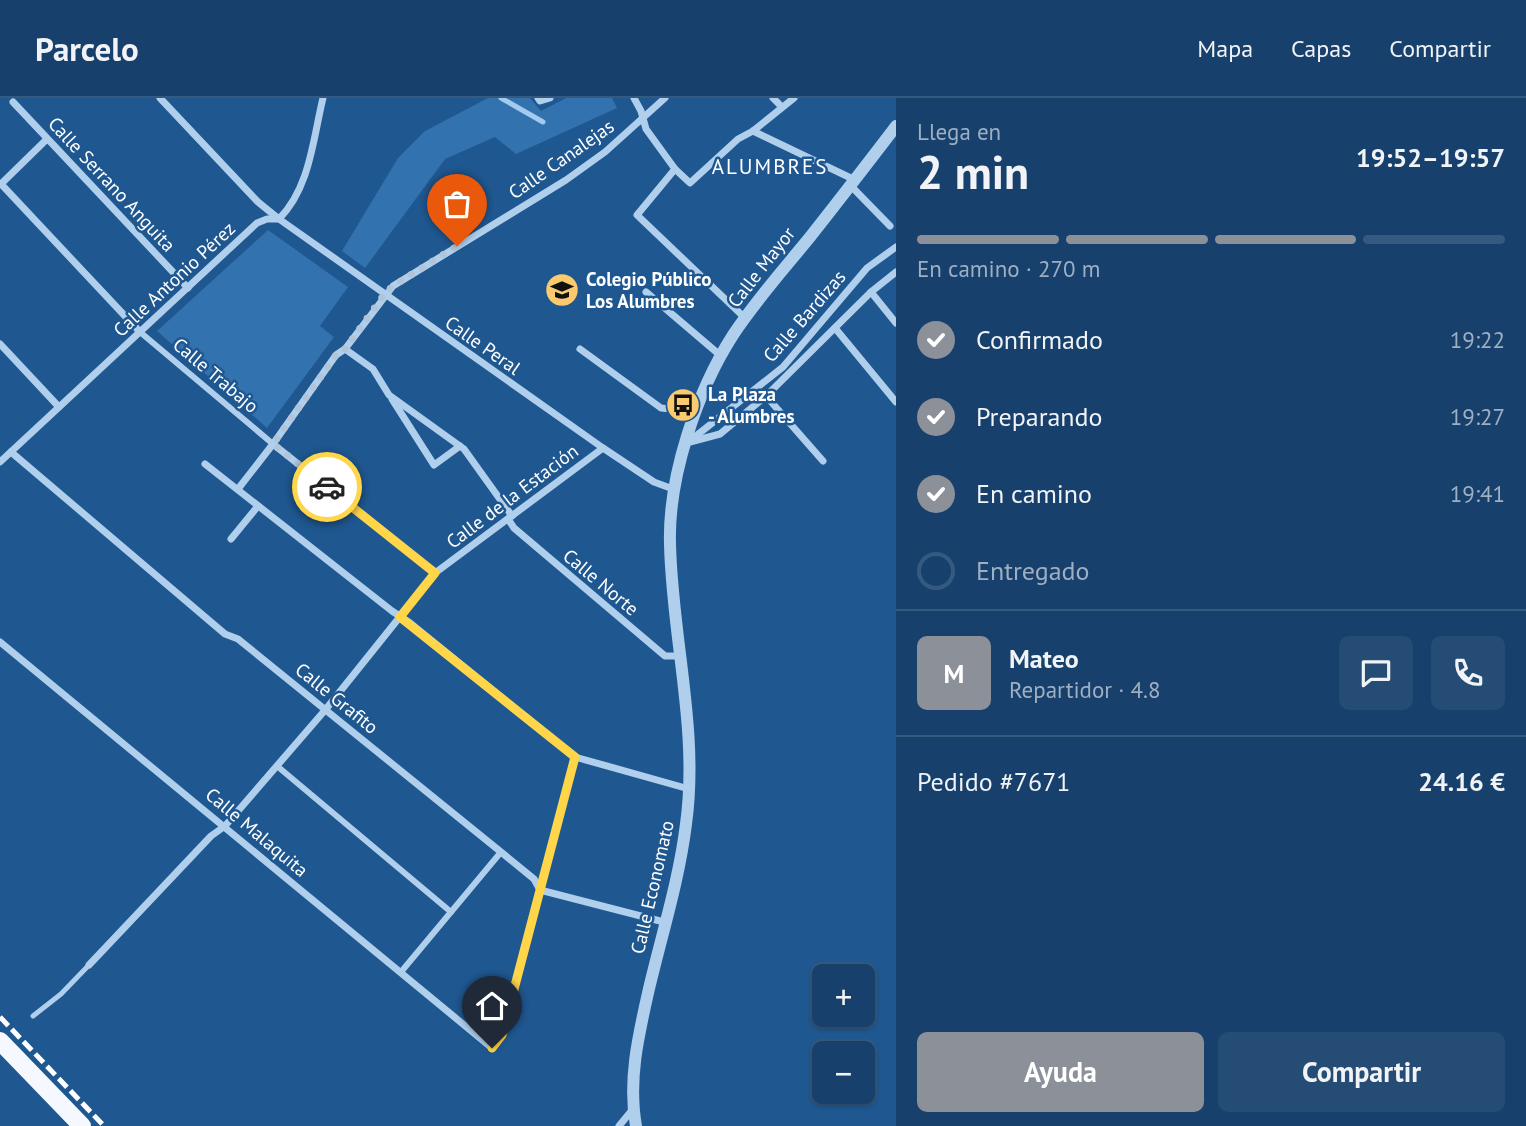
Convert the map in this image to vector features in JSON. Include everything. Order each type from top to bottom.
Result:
[{"type":"main road","points":[[0,1041],[82,1126]]},
{"type":"street","name":"Calle Peral","points":[[160,98],[258,202],[279,219],[603,448],[654,481],[673,489]]},
{"type":"street","points":[[279,219],[291,207],[302,187],[323,98]]},
{"type":"street","points":[[539,99],[550,98]]},
{"type":"street","points":[[634,98],[646,129],[675,169],[690,184],[738,139],[753,131],[794,98]]},
{"type":"street","name":"Calle Canalejas","points":[[238,489],[385,293],[566,180],[605,152],[664,98]]},
{"type":"street","points":[[773,98],[782,107]]},
{"type":"street","name":"Calle Serrano Anguita","points":[[13,102],[188,288]]},
{"type":"street","name":"Calle Mayor","points":[[680,656],[672,604],[670,542],[673,489],[701,397],[721,356],[745,318],[896,126]]},
{"type":"street","points":[[753,131],[853,183],[890,226]]},
{"type":"street","points":[[47,138],[1,184],[140,332]]},
{"type":"street","points":[[675,169],[637,215],[745,318]]},
{"type":"street","name":"Calle Antonio Pérez","points":[[0,462],[257,223],[267,219],[279,219]]},
{"type":"street","name":"Calle Bardizas","points":[[686,443],[783,368],[867,268],[896,247]]},
{"type":"street","name":"Calle Bardizas","points":[[686,443],[720,434],[766,396],[896,272]]},
{"type":"street","points":[[646,292],[721,356]]},
{"type":"street","points":[[872,292],[896,323]]},
{"type":"street","points":[[835,328],[896,402]]},
{"type":"street","name":"Calle Trabajo","points":[[140,332],[273,444],[435,573]]},
{"type":"street","points":[[0,344],[60,407]]},
{"type":"street","points":[[345,349],[373,369],[433,466],[460,446]]},
{"type":"street","points":[[580,349],[661,408],[673,410],[685,407],[701,397]]},
{"type":"street","name":"Calle Norte","points":[[389,395],[460,446],[524,536],[665,656],[680,656]]},
{"type":"street","points":[[766,396],[823,461]]},
{"type":"street","name":"Calle de la Estación","points":[[89,965],[211,836],[225,826],[326,709],[435,573],[603,448]]},
{"type":"street","name":"Calle Grafito","points":[[11,452],[225,634],[238,639],[534,879],[540,890]]},
{"type":"street","points":[[205,464],[575,757],[690,790]]},
{"type":"street","points":[[231,539],[258,506]]},
{"type":"street","name":"Calle Malaquita","points":[[0,642],[492,1048],[502,1035],[540,890]]},
{"type":"street","name":"Calle Economato","points":[[636,1126],[633,1069],[639,1030],[680,859],[690,790],[688,705],[680,656]]},
{"type":"street","points":[[575,757],[540,890],[664,922]]},
{"type":"street","points":[[277,766],[451,912]]},
{"type":"street","points":[[401,972],[501,852]]},
{"type":"street","points":[[620,1126],[633,1108]]},
{"type":"lane","points":[[33,1016],[61,994],[89,965]]},
{"type":"shaded area","points":[[488,98],[530,98],[541,111],[566,98],[612,98],[617,108],[516,154],[495,137],[445,159],[365,268],[342,251],[398,158],[425,131]]},
{"type":"shaded area","points":[[268,230],[348,287],[320,326],[334,337],[267,428],[157,331]]},
{"type":"waterway","points":[[501,98],[543,122]]},
{"type":"railway","points":[[0,1017],[104,1126]]},
{"type":"way so far","points":[[327,487],[273,444],[336,355],[345,349],[385,293],[457,246]]},
{"type":"place","name":"Colegio Público Los Alumbres","points":[[562,290]]},
{"type":"place","name":"La Plaza - Alumbres","points":[[683,405]]},
{"type":"district","name":"ALUMBRES","points":[[770,166]]},
{"type":"route","points":[[327,487],[435,573],[400,617],[575,757],[502,1035],[492,1048]]}]
